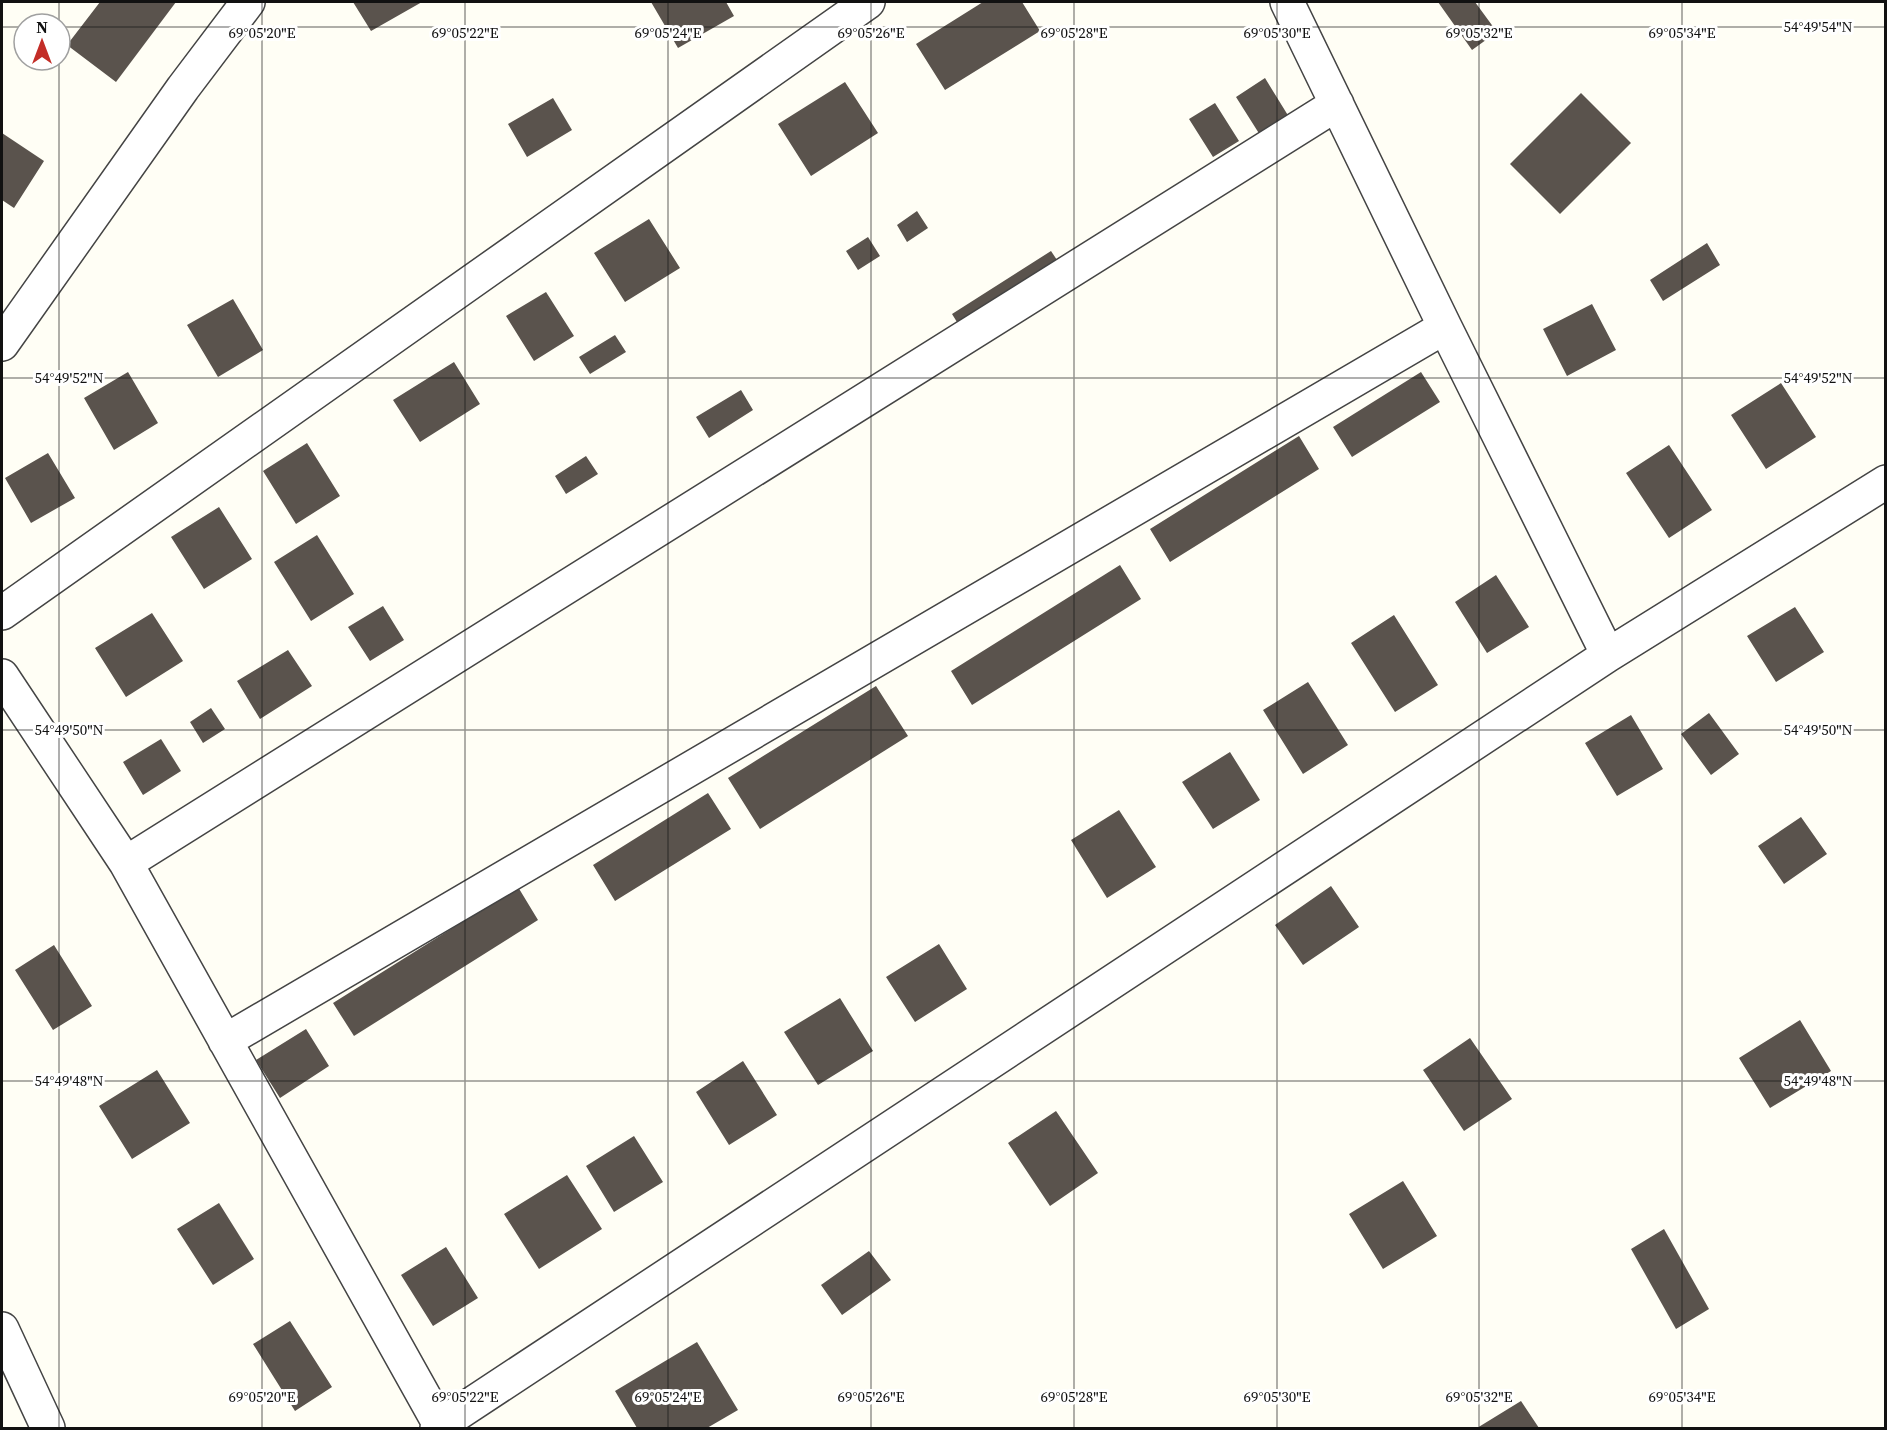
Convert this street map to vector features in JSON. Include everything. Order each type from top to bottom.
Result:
[{"type":"street","points":[[2,344],[183,88],[248,2]]},
{"type":"street","points":[[2,613],[868,2]]},
{"type":"street","points":[[1287,2],[1608,655]]},
{"type":"street","points":[[126,863],[1337,104]]},
{"type":"street","points":[[225,1041],[1445,327]]},
{"type":"street","points":[[2,676],[126,863],[439,1426],[1608,655],[1886,482]]},
{"type":"street","points":[[2,1329],[48,1428]]},
{"type":"building","points":[[100,2],[176,2],[116,82],[72,49],[72,38]]},
{"type":"building","points":[[353,2],[422,2],[371,31]]},
{"type":"building","points":[[651,2],[726,2],[734,16],[678,48]]},
{"type":"building","points":[[983,2],[1022,2],[1040,31],[945,90],[916,44]]},
{"type":"building","points":[[1438,2],[1475,2],[1497,32],[1472,50]]},
{"type":"building","points":[[1265,78],[1289,117],[1260,135],[1236,97]]},
{"type":"building","points":[[845,82],[878,133],[811,176],[778,124]]},
{"type":"building","points":[[1581,93],[1631,143],[1560,214],[1510,164]]},
{"type":"building","points":[[553,98],[572,130],[527,157],[508,124]]},
{"type":"building","points":[[1215,103],[1239,141],[1213,157],[1189,119]]},
{"type":"building","points":[[2,133],[44,161],[14,208],[2,200]]},
{"type":"building","points":[[917,211],[928,228],[907,242],[897,225]]},
{"type":"building","points":[[649,219],[680,268],[625,302],[594,253]]},
{"type":"building","points":[[868,237],[880,256],[858,270],[846,251]]},
{"type":"building","points":[[1707,243],[1720,265],[1663,301],[1650,280]]},
{"type":"building","points":[[1051,251],[1065,272],[965,335],[952,314]]},
{"type":"building","points":[[546,292],[574,336],[534,361],[506,316]]},
{"type":"building","points":[[233,299],[263,350],[218,377],[187,325]]},
{"type":"building","points":[[1592,304],[1616,350],[1567,376],[1543,329]]},
{"type":"building","points":[[615,335],[626,352],[590,374],[579,357]]},
{"type":"building","points":[[454,362],[480,404],[420,442],[393,400]]},
{"type":"building","points":[[128,372],[158,423],[114,450],[84,398]]},
{"type":"building","points":[[1421,372],[1440,402],[1352,457],[1333,427]]},
{"type":"building","points":[[1781,383],[1816,437],[1766,469],[1731,415]]},
{"type":"building","points":[[741,390],[753,410],[709,438],[696,417]]},
{"type":"building","points":[[1299,436],[1319,469],[1170,562],[1150,529]]},
{"type":"building","points":[[307,443],[340,496],[296,524],[263,471]]},
{"type":"building","points":[[1669,445],[1712,510],[1669,538],[1626,473]]},
{"type":"building","points":[[48,453],[75,498],[31,523],[5,478]]},
{"type":"building","points":[[586,456],[598,474],[566,494],[555,476]]},
{"type":"building","points":[[219,507],[252,559],[204,589],[171,537]]},
{"type":"building","points":[[317,535],[354,594],[311,621],[274,562]]},
{"type":"building","points":[[1120,565],[1141,599],[972,705],[951,671]]},
{"type":"building","points":[[1496,575],[1529,627],[1487,653],[1455,602]]},
{"type":"building","points":[[383,606],[404,640],[370,661],[348,627]]},
{"type":"building","points":[[1795,607],[1824,652],[1776,682],[1747,636]]},
{"type":"building","points":[[152,613],[183,661],[126,697],[95,648]]},
{"type":"building","points":[[1394,615],[1438,685],[1395,712],[1351,643]]},
{"type":"building","points":[[288,650],[312,686],[260,719],[237,681]]},
{"type":"building","points":[[1308,682],[1348,745],[1303,774],[1263,710]]},
{"type":"building","points":[[876,686],[908,736],[760,829],[728,778]]},
{"type":"building","points":[[211,708],[225,729],[203,743],[190,722]]},
{"type":"building","points":[[1709,713],[1739,754],[1711,775],[1681,734]]},
{"type":"building","points":[[1631,715],[1663,769],[1617,796],[1585,743]]},
{"type":"building","points":[[161,739],[181,771],[143,795],[123,762]]},
{"type":"building","points":[[1230,752],[1260,800],[1213,829],[1182,782]]},
{"type":"building","points":[[708,793],[731,829],[615,901],[593,865]]},
{"type":"building","points":[[1119,810],[1156,867],[1107,898],[1071,840]]},
{"type":"building","points":[[1801,817],[1827,854],[1784,884],[1758,846]]},
{"type":"building","points":[[1331,886],[1359,927],[1303,965],[1275,925]]},
{"type":"building","points":[[518,887],[538,920],[354,1036],[333,1003]]},
{"type":"building","points":[[939,944],[967,989],[915,1022],[886,977]]},
{"type":"building","points":[[54,945],[92,1006],[53,1030],[15,970]]},
{"type":"building","points":[[840,998],[873,1051],[818,1085],[784,1032]]},
{"type":"building","points":[[1800,1020],[1831,1071],[1770,1108],[1739,1058]]},
{"type":"building","points":[[306,1029],[329,1066],[280,1098],[256,1060]]},
{"type":"building","points":[[1470,1038],[1512,1099],[1464,1131],[1423,1070]]},
{"type":"building","points":[[743,1061],[777,1115],[729,1145],[696,1092]]},
{"type":"building","points":[[157,1070],[190,1123],[132,1159],[99,1106]]},
{"type":"building","points":[[1056,1111],[1098,1173],[1050,1206],[1008,1143]]},
{"type":"building","points":[[634,1136],[663,1182],[614,1212],[586,1166]]},
{"type":"building","points":[[567,1175],[602,1229],[539,1269],[504,1214]]},
{"type":"building","points":[[1403,1181],[1437,1236],[1383,1269],[1349,1214]]},
{"type":"building","points":[[219,1203],[254,1259],[213,1285],[177,1229]]},
{"type":"building","points":[[1664,1229],[1709,1309],[1676,1329],[1631,1249]]},
{"type":"building","points":[[446,1247],[478,1298],[433,1326],[401,1275]]},
{"type":"building","points":[[869,1251],[891,1280],[842,1315],[821,1285]]},
{"type":"building","points":[[290,1321],[332,1387],[295,1411],[253,1344]]},
{"type":"building","points":[[697,1342],[738,1410],[707,1428],[637,1428],[615,1391]]},
{"type":"building","points":[[1521,1401],[1539,1428],[1477,1428]]}]
